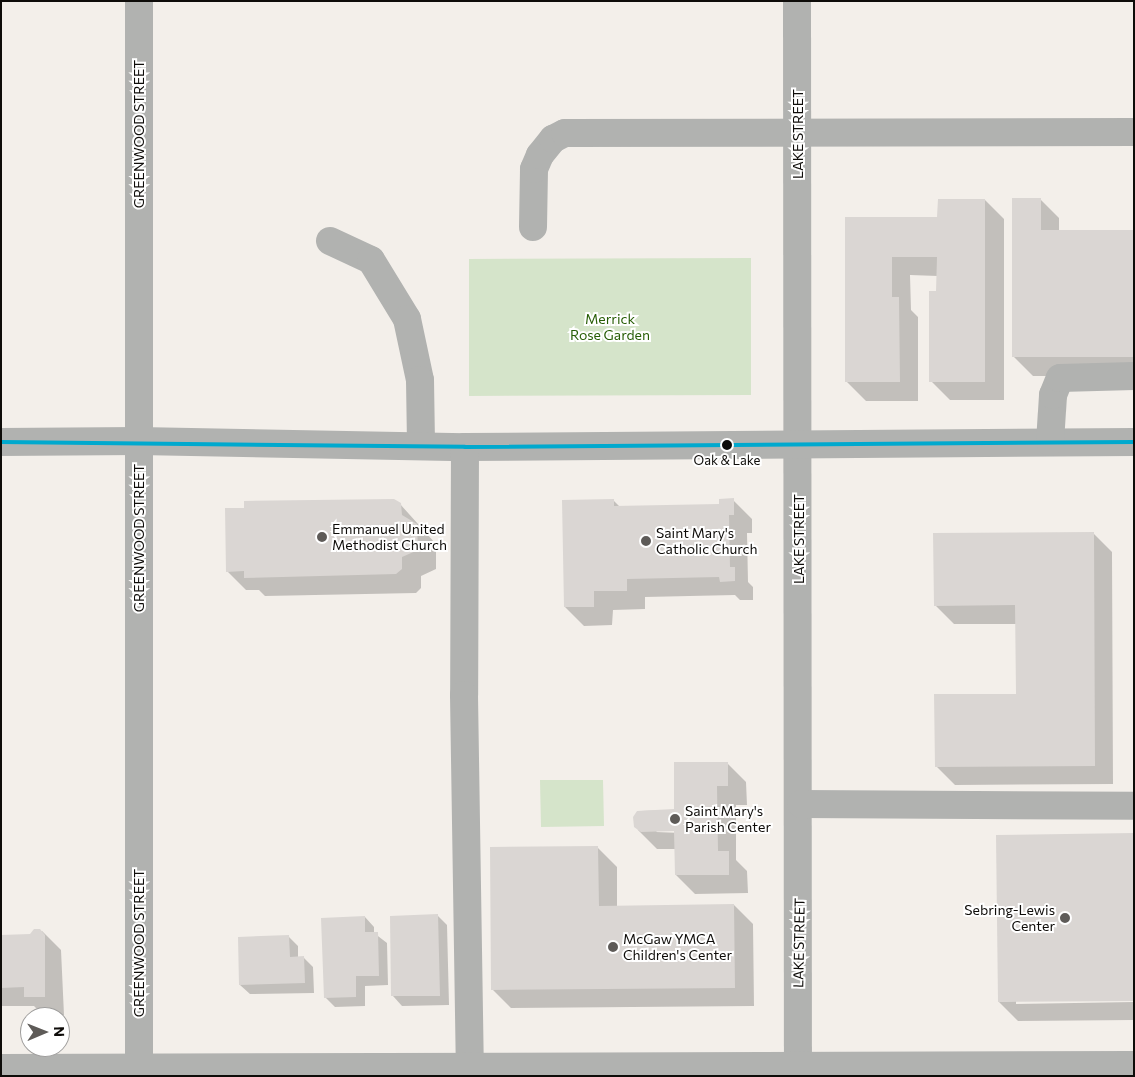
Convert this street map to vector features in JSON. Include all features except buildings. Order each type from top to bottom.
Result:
[{"type":"street","name":"GREENWOOD STREET","points":[[139,1],[139,1072]]},
{"type":"street","name":"LAKE STREET","points":[[798,1],[801,804],[798,1071]]},
{"type":"street","points":[[533,227],[534,169],[540,155],[554,139],[565,133],[1134,132]]},
{"type":"street","points":[[330,242],[371,260],[407,319],[420,380],[421,446]]},
{"type":"street","points":[[1050,442],[1053,395],[1060,378],[1134,376]]},
{"type":"street","points":[[1,442],[139,441],[465,447],[799,443],[1134,442]]},
{"type":"street","points":[[465,447],[464,695],[470,1066]]},
{"type":"street","points":[[801,804],[1134,806]]},
{"type":"street","points":[[1,1068],[139,1072],[470,1066],[798,1071],[1134,1065]]},
{"type":"green space","name":"Merrick Rose Garden","points":[[751,258],[751,395],[469,396],[469,259]]},
{"type":"green space","points":[[540,780],[603,780],[604,826],[541,827]]},
{"type":"transit line","points":[[1,442],[465,447],[1134,442]]},
{"type":"place","name":"Oak & Lake","points":[[727,445]]},
{"type":"place","name":"Emmanuel United Methodist Church","points":[[322,537]]},
{"type":"place","name":"Saint Mary's Catholic Church","points":[[646,541]]},
{"type":"place","name":"Saint Mary's Parish Center","points":[[675,819]]},
{"type":"place","name":"Sebring-Lewis Center","points":[[1065,918]]},
{"type":"place","name":"McGaw YMCA Children's Center","points":[[613,947]]}]
